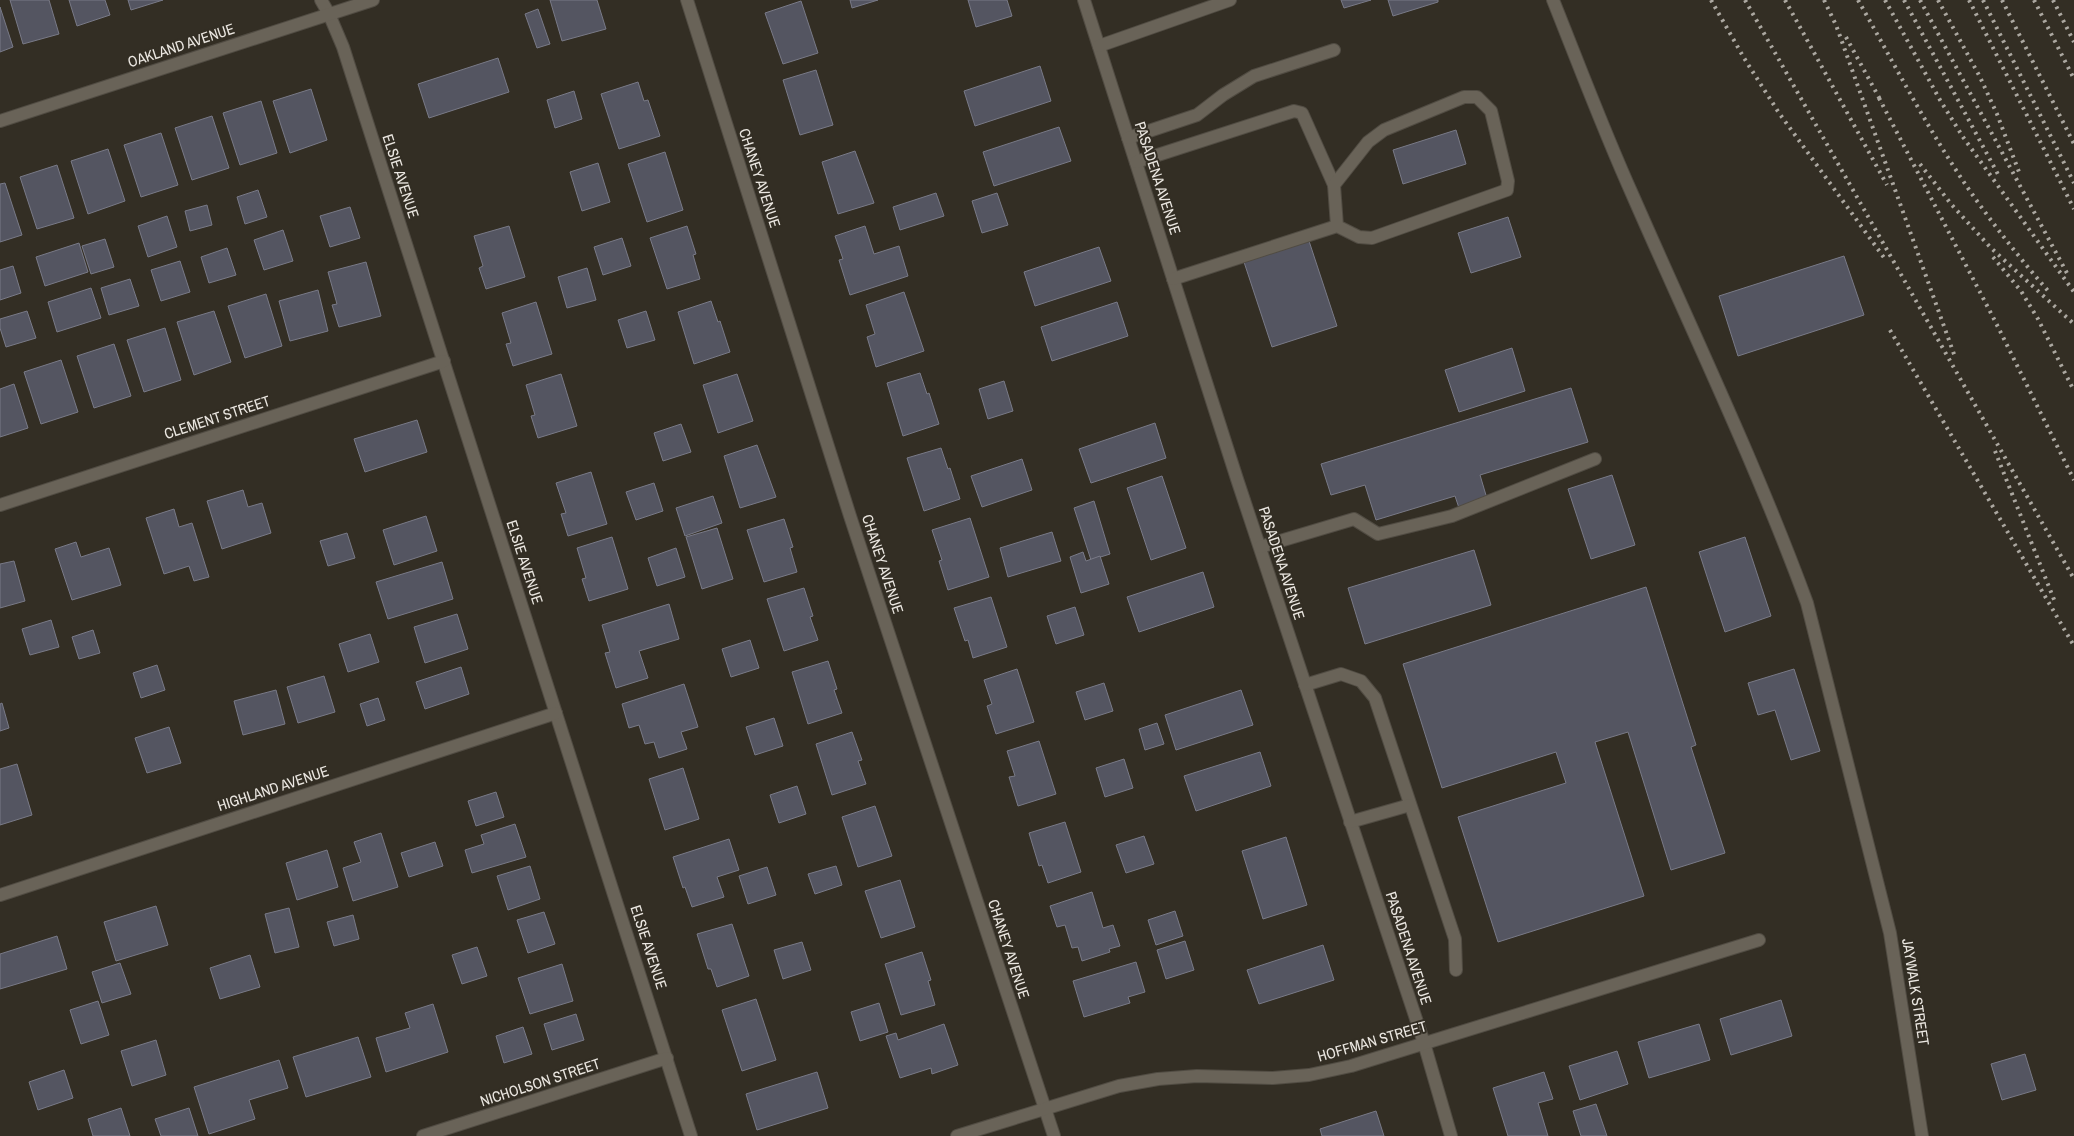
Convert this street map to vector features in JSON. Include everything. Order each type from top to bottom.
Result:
[{"type":"street","name":"ELSIE AVENUE","points":[[321,0],[343,47],[691,1136]]},
{"type":"street","name":"OAKLAND AVENUE","points":[[0,120],[372,0]]},
{"type":"street","name":"CHANEY AVENUE","points":[[687,0],[850,516],[1054,1136]]},
{"type":"street","name":"PASADENA AVENUE","points":[[1084,0],[1305,685],[1424,1043],[1451,1136]]},
{"type":"street","points":[[1099,46],[1230,0]]},
{"type":"street","name":"JAYWALK STREET","points":[[1553,0],[1632,194],[1711,371],[1807,603],[1890,933],[1922,1136]]},
{"type":"street","points":[[1128,138],[1197,115],[1223,95],[1254,76],[1334,50]]},
{"type":"street","points":[[1173,279],[1337,226],[1359,237],[1372,238],[1499,194],[1506,190],[1508,181],[1491,111],[1477,97],[1464,97],[1384,130],[1368,142],[1334,185]]},
{"type":"street","points":[[1136,162],[1294,111],[1302,113],[1334,185],[1337,226]]},
{"type":"street","name":"CLEMENT STREET","points":[[0,505],[444,361]]},
{"type":"street","points":[[1260,546],[1354,519],[1378,534],[1452,516],[1595,459]]},
{"type":"street","points":[[1305,685],[1341,674],[1361,681],[1375,698],[1455,939],[1456,970]]},
{"type":"street","name":"HIGHLAND AVENUE","points":[[0,894],[556,713]]},
{"type":"street","points":[[1350,822],[1410,805]]},
{"type":"street","name":"HOFFMAN STREET","points":[[957,1136],[1044,1107],[1119,1086],[1158,1079],[1197,1076],[1273,1078],[1310,1075],[1351,1066],[1759,940]]},
{"type":"street","name":"NICHOLSON STREET","points":[[423,1136],[667,1058]]},
{"type":"building","points":[[10,0],[49,0],[59,34],[23,44]]},
{"type":"building","points":[[69,0],[105,0],[110,15],[77,26]]},
{"type":"building","points":[[128,0],[163,0],[131,10]]},
{"type":"building","points":[[550,0],[597,0],[606,29],[562,41]]},
{"type":"building","points":[[850,0],[878,0],[852,8]]},
{"type":"building","points":[[968,0],[1007,0],[1012,16],[976,27]]},
{"type":"building","points":[[1341,0],[1371,0],[1344,8]]},
{"type":"building","points":[[1388,0],[1438,0],[1438,2],[1393,16]]},
{"type":"building","points":[[801,1],[818,53],[783,64],[765,13]]},
{"type":"building","points":[[0,7],[13,47],[0,52]]},
{"type":"building","points":[[538,9],[550,44],[537,48],[525,14]]},
{"type":"building","points":[[498,58],[509,92],[429,118],[418,84]]},
{"type":"building","points":[[1040,66],[1051,101],[975,126],[964,91]]},
{"type":"building","points":[[816,70],[833,125],[800,135],[783,80]]},
{"type":"building","points":[[638,82],[644,101],[648,100],[660,136],[619,149],[601,94]]},
{"type":"building","points":[[311,89],[327,140],[290,153],[273,101]]},
{"type":"building","points":[[574,91],[582,119],[555,128],[547,100]]},
{"type":"building","points":[[261,101],[277,153],[240,165],[223,113]]},
{"type":"building","points":[[212,116],[229,168],[192,180],[175,128]]},
{"type":"building","points":[[1059,127],[1071,161],[994,186],[983,152]]},
{"type":"building","points":[[1456,130],[1466,164],[1403,184],[1393,150]]},
{"type":"building","points":[[161,133],[178,185],[141,197],[124,145]]},
{"type":"building","points":[[108,149],[125,201],[88,214],[71,161]]},
{"type":"building","points":[[855,151],[874,203],[838,214],[822,162]]},
{"type":"building","points":[[665,152],[683,210],[647,222],[628,164]]},
{"type":"building","points":[[598,163],[610,202],[582,211],[570,172]]},
{"type":"building","points":[[57,165],[74,218],[37,229],[20,177]]},
{"type":"building","points":[[5,183],[22,235],[0,242],[0,184]]},
{"type":"building","points":[[258,190],[267,217],[245,224],[237,197]]},
{"type":"building","points":[[936,193],[944,216],[900,230],[893,207]]},
{"type":"building","points":[[997,193],[1008,225],[982,233],[972,201]]},
{"type":"building","points":[[207,205],[212,225],[190,231],[185,211]]},
{"type":"building","points":[[350,207],[360,238],[330,247],[320,216]]},
{"type":"building","points":[[167,216],[177,247],[148,257],[138,226]]},
{"type":"building","points":[[1508,217],[1521,257],[1471,273],[1458,233]]},
{"type":"building","points":[[509,226],[525,277],[486,289],[479,268],[483,266],[474,236]]},
{"type":"building","points":[[687,226],[696,254],[693,255],[700,279],[667,289],[650,238]]},
{"type":"building","points":[[865,226],[874,254],[899,246],[908,276],[850,295],[839,260],[843,259],[835,236]]},
{"type":"building","points":[[283,230],[293,261],[264,270],[254,240]]},
{"type":"building","points":[[622,238],[631,266],[603,275],[594,247]]},
{"type":"building","points":[[105,239],[114,267],[91,274],[82,246]]},
{"type":"building","points":[[1309,241],[1337,326],[1272,347],[1244,262]]},
{"type":"building","points":[[79,243],[88,272],[45,286],[36,257]]},
{"type":"building","points":[[1099,247],[1111,281],[1035,306],[1024,272]]},
{"type":"building","points":[[227,248],[236,275],[209,283],[201,257]]},
{"type":"building","points":[[1844,256],[1864,315],[1738,356],[1719,296]]},
{"type":"building","points":[[180,261],[190,292],[161,301],[151,270]]},
{"type":"building","points":[[366,262],[381,316],[339,327],[332,305],[337,304],[328,272]]},
{"type":"building","points":[[13,266],[21,293],[0,300],[0,270]]},
{"type":"building","points":[[587,268],[596,300],[567,308],[558,277]]},
{"type":"building","points":[[130,279],[139,306],[109,315],[101,288]]},
{"type":"building","points":[[91,288],[101,318],[57,332],[48,302]]},
{"type":"building","points":[[318,290],[328,331],[290,341],[279,301]]},
{"type":"building","points":[[904,292],[924,351],[876,367],[867,337],[875,334],[866,305]]},
{"type":"building","points":[[266,294],[282,346],[245,358],[228,306]]},
{"type":"building","points":[[711,301],[730,352],[694,364],[678,312]]},
{"type":"building","points":[[536,302],[552,354],[513,366],[506,344],[511,343],[502,313]]},
{"type":"building","points":[[1117,302],[1128,336],[1052,361],[1041,327]]},
{"type":"building","points":[[27,311],[36,338],[6,347],[0,328],[0,319]]},
{"type":"building","points":[[214,311],[231,362],[194,375],[177,322]]},
{"type":"building","points":[[646,311],[655,340],[627,348],[618,320]]},
{"type":"building","points":[[165,328],[181,380],[144,392],[127,340]]},
{"type":"building","points":[[114,344],[131,396],[94,408],[77,356]]},
{"type":"building","points":[[1512,348],[1525,391],[1459,412],[1445,370]]},
{"type":"building","points":[[61,360],[78,412],[41,424],[24,372]]},
{"type":"building","points":[[920,373],[939,424],[903,436],[887,383]]},
{"type":"building","points":[[561,374],[577,426],[538,438],[531,416],[535,415],[526,385]]},
{"type":"building","points":[[737,374],[753,421],[718,433],[703,385]]},
{"type":"building","points":[[1004,381],[1013,411],[988,419],[979,389]]},
{"type":"building","points":[[14,384],[28,428],[0,437],[0,389]]},
{"type":"building","points":[[1571,388],[1588,442],[1480,475],[1488,502],[1460,511],[1455,496],[1376,520],[1365,485],[1331,495],[1321,464]]},
{"type":"building","points":[[417,420],[427,452],[365,472],[354,439]]},
{"type":"building","points":[[1155,423],[1166,458],[1091,483],[1079,449]]},
{"type":"building","points":[[681,424],[691,452],[663,461],[654,433]]},
{"type":"building","points":[[757,445],[776,497],[740,508],[724,456]]},
{"type":"building","points":[[941,448],[960,499],[924,511],[907,458]]},
{"type":"building","points":[[1022,459],[1032,490],[982,507],[971,476]]},
{"type":"building","points":[[591,472],[607,524],[568,536],[561,514],[566,513],[556,483]]},
{"type":"building","points":[[1612,475],[1635,545],[1591,559],[1568,489]]},
{"type":"building","points":[[1162,476],[1186,548],[1151,560],[1127,488]]},
{"type":"building","points":[[654,483],[663,511],[636,520],[626,492]]},
{"type":"building","points":[[243,490],[248,507],[262,503],[271,533],[222,549],[207,501]]},
{"type":"building","points":[[713,496],[722,523],[685,536],[676,508]]},
{"type":"building","points":[[1094,501],[1110,554],[1091,560],[1074,508]]},
{"type":"building","points":[[174,509],[179,527],[192,523],[209,577],[194,581],[189,566],[164,574],[146,518]]},
{"type":"building","points":[[426,516],[437,551],[394,565],[383,530]]},
{"type":"building","points":[[970,518],[989,577],[948,590],[939,561],[942,560],[932,530]]},
{"type":"building","points":[[784,519],[793,547],[790,548],[797,572],[764,582],[747,530]]},
{"type":"building","points":[[717,528],[733,579],[702,589],[686,537]]},
{"type":"building","points":[[1052,532],[1061,561],[1008,577],[1000,548]]},
{"type":"building","points":[[347,533],[355,558],[328,566],[320,541]]},
{"type":"building","points":[[612,537],[628,589],[589,601],[582,579],[586,578],[577,548]]},
{"type":"building","points":[[1745,537],[1771,616],[1725,632],[1699,552]]},
{"type":"building","points":[[76,542],[81,557],[109,548],[121,585],[72,600],[55,549]]},
{"type":"building","points":[[676,548],[685,577],[657,586],[648,558]]},
{"type":"building","points":[[1474,550],[1491,605],[1365,644],[1348,588]]},
{"type":"building","points":[[1083,552],[1086,561],[1100,556],[1109,584],[1081,593],[1070,557]]},
{"type":"building","points":[[14,561],[25,601],[0,608],[0,564]]},
{"type":"building","points":[[442,562],[453,599],[388,619],[376,582]]},
{"type":"building","points":[[1203,572],[1214,607],[1139,632],[1127,597]]},
{"type":"building","points":[[1646,587],[1696,745],[1691,747],[1725,853],[1671,870],[1628,732],[1595,742],[1644,896],[1498,942],[1458,817],[1566,783],[1556,752],[1442,788],[1403,664]]},
{"type":"building","points":[[804,588],[813,616],[810,617],[818,640],[784,651],[767,599]]},
{"type":"building","points":[[991,597],[1007,647],[973,658],[968,640],[965,641],[954,608]]},
{"type":"building","points":[[669,604],[679,639],[639,651],[648,678],[616,688],[605,653],[610,652],[602,625]]},
{"type":"building","points":[[1075,607],[1084,635],[1056,644],[1047,616]]},
{"type":"building","points":[[457,614],[468,649],[425,663],[414,627]]},
{"type":"building","points":[[51,620],[59,647],[30,655],[22,629]]},
{"type":"building","points":[[93,630],[100,653],[79,659],[72,637]]},
{"type":"building","points":[[370,634],[379,662],[348,672],[339,644]]},
{"type":"building","points":[[750,640],[759,668],[731,677],[722,649]]},
{"type":"building","points":[[828,661],[837,689],[834,690],[842,713],[808,724],[792,672]]},
{"type":"building","points":[[157,665],[165,690],[141,698],[133,673]]},
{"type":"building","points":[[461,667],[469,694],[425,709],[416,682]]},
{"type":"building","points":[[1017,669],[1034,722],[996,734],[987,706],[992,704],[984,680]]},
{"type":"building","points":[[1794,669],[1820,751],[1791,760],[1775,710],[1758,715],[1748,683]]},
{"type":"building","points":[[324,676],[335,712],[298,723],[287,687]]},
{"type":"building","points":[[1104,683],[1113,711],[1085,720],[1076,692]]},
{"type":"building","points":[[684,684],[698,727],[681,732],[687,749],[659,758],[654,742],[645,744],[639,725],[629,728],[622,704]]},
{"type":"building","points":[[276,690],[285,724],[243,735],[234,701]]},
{"type":"building","points":[[1241,690],[1253,725],[1176,750],[1165,715]]},
{"type":"building","points":[[378,698],[385,720],[367,726],[360,704]]},
{"type":"building","points":[[2,703],[9,728],[0,731],[0,704]]},
{"type":"building","points":[[774,718],[783,746],[755,755],[746,727]]},
{"type":"building","points":[[1157,723],[1164,744],[1145,750],[1139,729]]},
{"type":"building","points":[[169,727],[181,763],[147,773],[135,738]]},
{"type":"building","points":[[852,732],[862,760],[858,761],[866,784],[832,795],[816,744]]},
{"type":"building","points":[[1039,741],[1056,794],[1018,806],[1009,777],[1015,776],[1007,751]]},
{"type":"building","points":[[1260,752],[1271,786],[1196,811],[1184,776]]},
{"type":"building","points":[[1124,759],[1133,788],[1105,797],[1096,768]]},
{"type":"building","points":[[17,764],[32,815],[0,825],[0,769]]},
{"type":"building","points":[[683,768],[699,819],[665,830],[649,779]]},
{"type":"building","points":[[797,786],[806,814],[779,823],[770,795]]},
{"type":"building","points":[[496,792],[504,817],[476,826],[468,801]]},
{"type":"building","points":[[875,806],[892,856],[858,867],[842,817]]},
{"type":"building","points":[[1065,822],[1081,872],[1048,883],[1042,865],[1039,866],[1029,833]]},
{"type":"building","points":[[515,824],[526,857],[472,873],[465,850],[484,844],[481,835]]},
{"type":"building","points":[[381,833],[398,887],[353,901],[343,868],[361,862],[354,842]]},
{"type":"building","points":[[1144,836],[1154,864],[1126,873],[1116,845]]},
{"type":"building","points":[[1286,837],[1307,905],[1263,919],[1242,851]]},
{"type":"building","points":[[729,839],[739,870],[717,877],[724,897],[692,907],[685,887],[683,888],[673,857]]},
{"type":"building","points":[[435,842],[443,866],[409,877],[401,853]]},
{"type":"building","points":[[327,850],[338,887],[297,900],[286,863]]},
{"type":"building","points":[[530,866],[540,899],[508,910],[497,876]]},
{"type":"building","points":[[836,866],[842,885],[815,894],[808,874]]},
{"type":"building","points":[[767,867],[776,895],[748,904],[739,876]]},
{"type":"building","points":[[900,880],[915,927],[881,938],[865,891]]},
{"type":"building","points":[[1092,892],[1103,928],[1113,925],[1120,946],[1109,949],[1110,952],[1082,961],[1078,947],[1072,948],[1065,925],[1057,927],[1050,906]]},
{"type":"building","points":[[156,906],[168,945],[116,961],[104,922]]},
{"type":"building","points":[[289,908],[299,947],[275,953],[265,914]]},
{"type":"building","points":[[1175,911],[1183,936],[1156,945],[1148,920]]},
{"type":"building","points":[[544,912],[555,944],[528,953],[517,920]]},
{"type":"building","points":[[353,915],[359,939],[334,946],[327,922]]},
{"type":"building","points":[[732,924],[749,976],[717,987],[711,969],[708,969],[697,934]]},
{"type":"building","points":[[57,936],[67,969],[0,989],[0,954]]},
{"type":"building","points":[[1185,941],[1194,970],[1166,979],[1157,950]]},
{"type":"building","points":[[802,942],[811,970],[783,979],[774,950]]},
{"type":"building","points":[[1323,945],[1334,980],[1259,1004],[1247,970]]},
{"type":"building","points":[[477,947],[487,976],[462,984],[452,955]]},
{"type":"building","points":[[922,952],[931,980],[928,981],[935,1005],[901,1015],[885,964]]},
{"type":"building","points":[[250,955],[260,987],[220,999],[210,968]]},
{"type":"building","points":[[1136,962],[1145,992],[1128,997],[1130,1003],[1084,1017],[1073,981]]},
{"type":"building","points":[[120,963],[131,994],[102,1003],[92,972]]},
{"type":"building","points":[[562,964],[573,1001],[530,1014],[518,978]]},
{"type":"building","points":[[756,999],[776,1060],[742,1071],[722,1010]]},
{"type":"building","points":[[1781,1000],[1792,1036],[1731,1055],[1720,1019]]},
{"type":"building","points":[[98,1001],[109,1035],[81,1044],[70,1010]]},
{"type":"building","points":[[879,1003],[888,1032],[860,1041],[851,1012]]},
{"type":"building","points":[[433,1004],[448,1052],[386,1072],[376,1038],[410,1028],[405,1013]]},
{"type":"building","points":[[576,1014],[584,1040],[552,1050],[544,1024]]},
{"type":"building","points":[[944,1024],[958,1065],[932,1074],[931,1068],[900,1078],[886,1036],[896,1033],[898,1040]]},
{"type":"building","points":[[1699,1024],[1710,1060],[1649,1078],[1638,1042]]},
{"type":"building","points":[[523,1027],[532,1054],[504,1063],[496,1036]]},
{"type":"building","points":[[358,1037],[371,1077],[306,1097],[293,1057]]},
{"type":"building","points":[[156,1040],[166,1075],[132,1086],[121,1051]]},
{"type":"building","points":[[1617,1051],[1628,1084],[1580,1100],[1569,1066]]},
{"type":"building","points":[[2025,1054],[2036,1090],[2002,1100],[1991,1064]]},
{"type":"building","points":[[279,1060],[288,1088],[249,1100],[255,1119],[209,1134],[194,1087]]},
{"type":"building","points":[[64,1070],[73,1098],[38,1110],[29,1082]]},
{"type":"building","points":[[817,1072],[828,1108],[757,1130],[746,1094]]},
{"type":"building","points":[[1544,1072],[1553,1099],[1538,1103],[1548,1136],[1508,1136],[1493,1088]]},
{"type":"building","points":[[1596,1104],[1607,1136],[1581,1136],[1573,1111]]},
{"type":"building","points":[[121,1108],[130,1136],[93,1136],[88,1119]]},
{"type":"building","points":[[189,1108],[198,1136],[161,1136],[155,1119]]},
{"type":"building","points":[[1376,1111],[1384,1136],[1322,1136],[1320,1129]]},
{"type":"railway","points":[[1711,0],[1744,58],[1779,113],[1885,259]]},
{"type":"railway","points":[[1745,0],[2074,579]]},
{"type":"railway","points":[[1785,0],[1887,185]]},
{"type":"railway","points":[[1824,0],[1836,25],[1955,357]]},
{"type":"railway","points":[[1858,0],[1956,171],[2000,232],[2049,292]]},
{"type":"railway","points":[[1885,0],[1940,100],[1963,137],[2074,292]]},
{"type":"railway","points":[[1904,0],[2000,178]]},
{"type":"railway","points":[[1920,0],[2068,275]]},
{"type":"railway","points":[[1938,0],[1980,77],[1997,114],[2019,172]]},
{"type":"railway","points":[[1969,0],[2074,209]]},
{"type":"railway","points":[[1983,0],[2074,183]]},
{"type":"railway","points":[[2002,0],[2074,144]]},
{"type":"railway","points":[[2034,0],[2074,79]]},
{"type":"railway","points":[[2053,0],[2074,42]]},
{"type":"railway","points":[[1846,37],[1882,103]]},
{"type":"railway","points":[[1879,98],[1995,321],[2074,480]]},
{"type":"railway","points":[[1920,164],[1951,204],[1991,248],[2074,324]]},
{"type":"railway","points":[[1993,257],[2021,291],[2038,319],[2074,391]]},
{"type":"railway","points":[[1890,330],[2074,646]]},
{"type":"railway","points":[[1995,451],[2055,602]]}]
